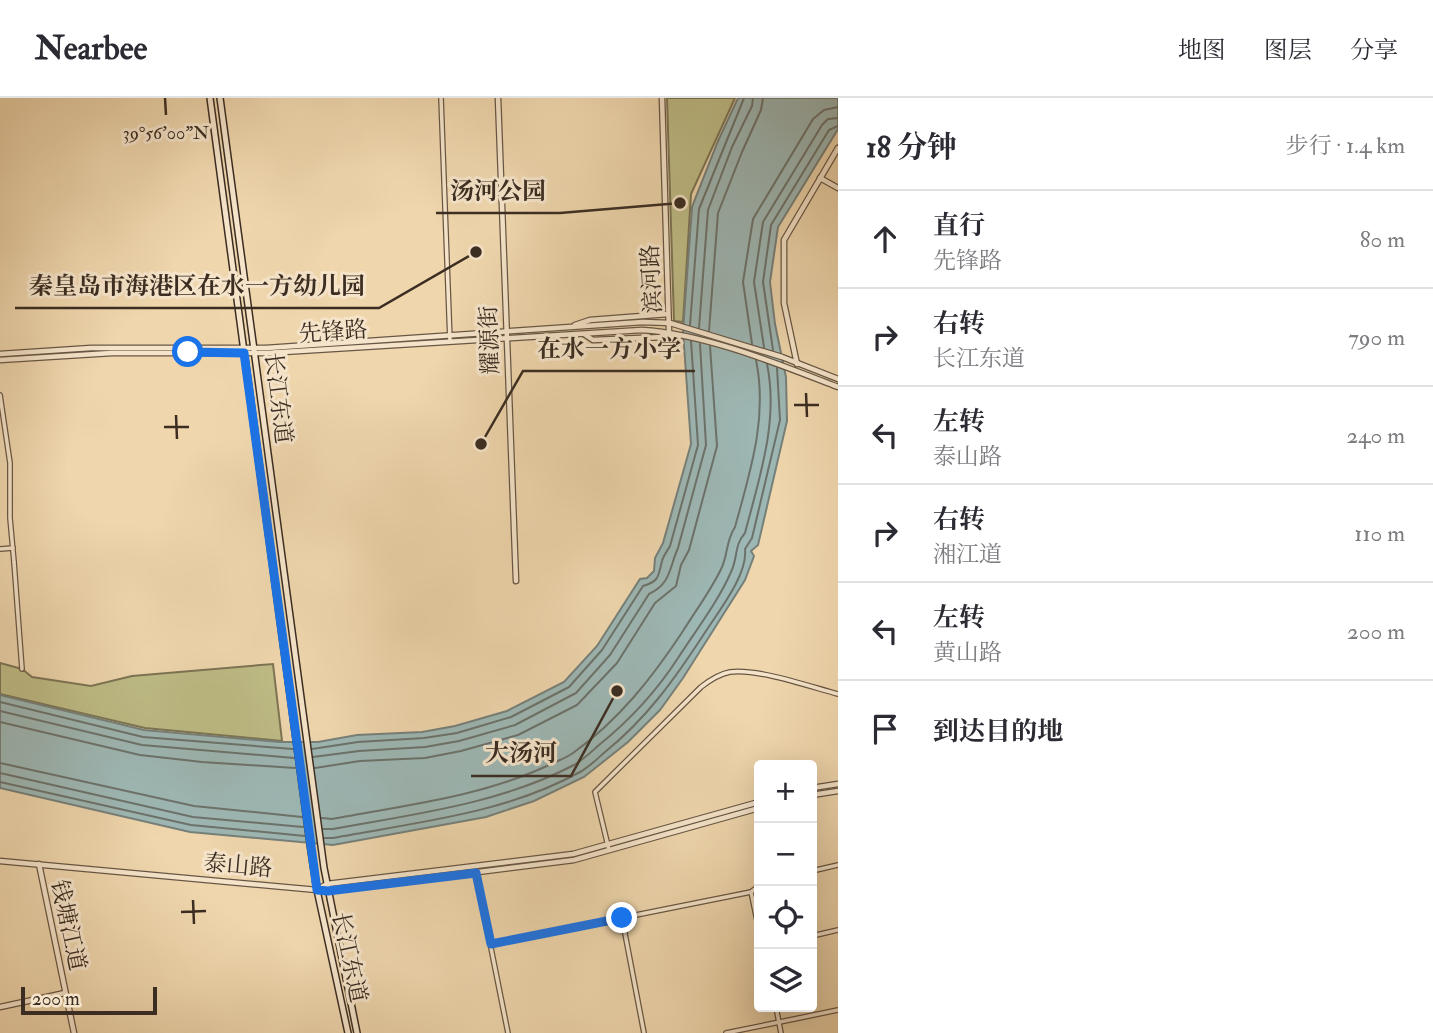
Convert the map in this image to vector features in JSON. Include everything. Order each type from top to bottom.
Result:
[{"type":"main road","name":"长江东道","points":[[210,98],[311,851],[348,1033]]},
{"type":"main road","name":"长江东道","points":[[220,98],[327,888],[357,1033]]},
{"type":"street","points":[[441,98],[449,338],[506,331],[643,322],[670,323],[797,363],[838,379]]},
{"type":"street","name":"耀源街","points":[[498,98],[516,581]]},
{"type":"street","name":"滨河路","points":[[662,98],[669,332]]},
{"type":"street","points":[[798,372],[784,303],[784,240],[838,148]]},
{"type":"street","points":[[820,178],[838,188]]},
{"type":"street","points":[[568,328],[590,320],[668,314]]},
{"type":"street","name":"先锋路","points":[[0,357],[103,348],[256,351],[449,338],[506,338],[642,330],[669,332],[838,387]]},
{"type":"street","points":[[0,395],[10,463],[10,518],[22,669]]},
{"type":"street","points":[[0,549],[13,547]]},
{"type":"street","points":[[609,850],[595,792],[701,687],[717,676],[731,672],[747,672],[838,694]]},
{"type":"street","points":[[817,787],[838,784]]},
{"type":"street","points":[[817,794],[838,791]]},
{"type":"street","points":[[327,888],[572,854],[754,803]]},
{"type":"street","name":"泰山路","points":[[0,861],[317,890],[574,860],[754,809]]},
{"type":"street","name":"钱塘江道","points":[[38,864],[74,1033]]},
{"type":"street","points":[[817,870],[838,865]]},
{"type":"street","points":[[476,873],[508,1033]]},
{"type":"street","points":[[491,944],[754,890]]},
{"type":"street","points":[[751,892],[754,906]]},
{"type":"street","points":[[622,918],[644,1033]]},
{"type":"street","points":[[817,935],[838,930]]},
{"type":"street","points":[[0,1007],[65,993]]},
{"type":"street","points":[[726,1033],[838,1010]]},
{"type":"street","points":[[777,1012],[781,1033]]},
{"type":"shaded area","points":[[667,98],[735,98],[691,194],[683,322],[674,321]]},
{"type":"shaded area","points":[[0,663],[22,669],[32,677],[91,686],[132,676],[273,664],[282,741],[145,728],[0,694]]},
{"type":"water","points":[[738,98],[838,98],[838,129],[778,227],[770,282],[786,377],[787,421],[758,545],[751,551],[754,556],[745,580],[683,678],[660,710],[628,742],[584,777],[534,801],[486,817],[333,845],[190,832],[0,788],[0,695],[144,730],[280,742],[318,742],[357,735],[422,732],[455,726],[507,711],[564,682],[597,646],[640,579],[647,578],[654,571],[655,558],[663,543],[691,444],[683,331],[692,207]]},
{"type":"place","name":"汤河公园","points":[[680,203]]},
{"type":"place","name":"秦皇岛市海港区在水一方幼儿园","points":[[476,252]]},
{"type":"place","name":"在水一方小学","points":[[481,444]]},
{"type":"place","name":"大汤河","points":[[617,691]]},
{"type":"route","points":[[188,352],[244,353],[317,890],[328,891],[476,873],[491,944],[622,918]]}]
